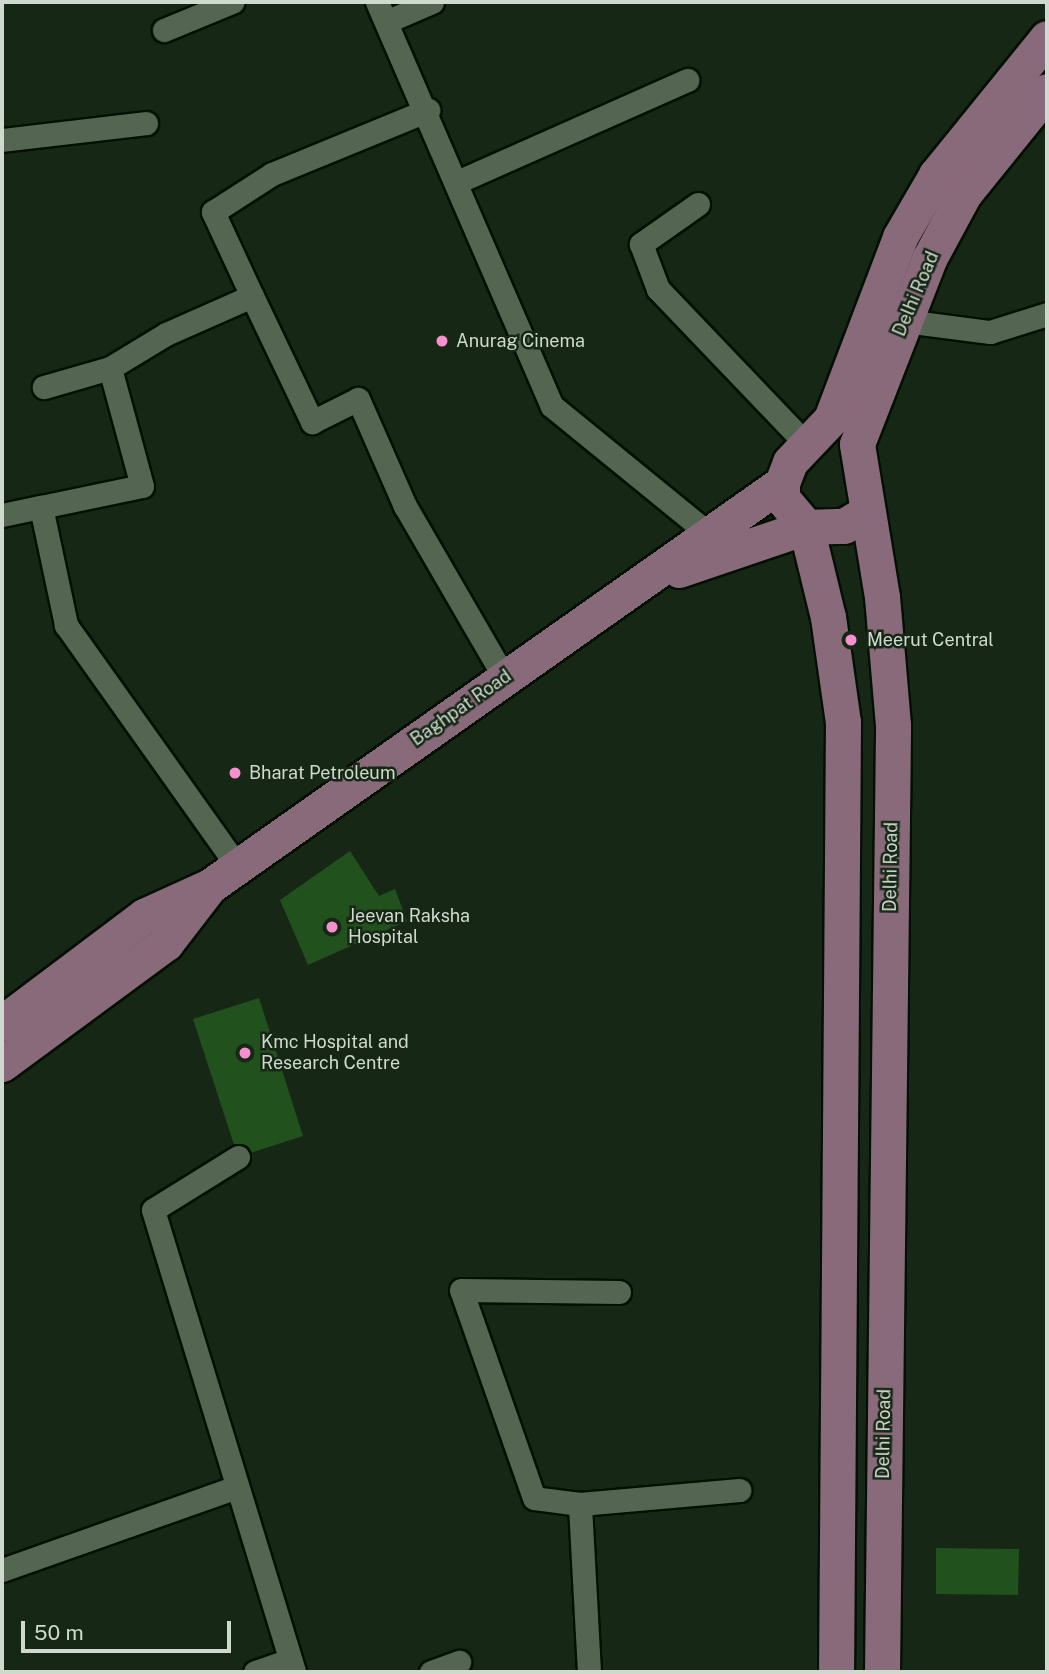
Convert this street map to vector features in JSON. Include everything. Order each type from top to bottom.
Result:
[{"type":"main road","name":"Delhi Road","points":[[831,419],[906,226],[936,175],[1047,38]]},
{"type":"main road","name":"Delhi Road","points":[[881,1672],[893,725],[882,597],[866,513],[865,471],[857,444],[905,321],[964,194],[1038,100]]},
{"type":"main road","name":"Baghpat Road","points":[[2,1023],[144,916],[224,876],[782,483],[790,462],[831,419]]},
{"type":"main road","points":[[782,483],[782,498],[806,527],[828,617],[843,722],[836,1672]]},
{"type":"main road","points":[[643,582],[806,527],[844,526],[866,513]]},
{"type":"main road","points":[[2,1064],[166,943],[224,876]]},
{"type":"main road","points":[[58,981],[77,1010]]},
{"type":"street","points":[[164,30],[232,2]]},
{"type":"street","points":[[432,2],[382,11],[428,110],[552,406],[710,535]]},
{"type":"street","points":[[457,182],[687,79]]},
{"type":"street","points":[[428,110],[272,174],[214,212],[312,422],[358,399],[405,506],[505,677]]},
{"type":"street","points":[[2,140],[146,122]]},
{"type":"street","points":[[698,204],[641,244],[658,289],[808,446]]},
{"type":"street","points":[[44,387],[110,368],[166,334],[252,296]]},
{"type":"street","points":[[905,321],[990,332],[1047,314]]},
{"type":"street","points":[[2,515],[142,486],[110,368]]},
{"type":"street","points":[[41,508],[66,625],[224,876]]},
{"type":"street","points":[[238,1157],[153,1210],[292,1666],[255,1672]]},
{"type":"street","points":[[619,1292],[461,1290],[534,1498],[580,1504],[739,1490]]},
{"type":"street","points":[[2,1570],[237,1487]]},
{"type":"street","points":[[580,1504],[589,1672]]},
{"type":"street","points":[[431,1672],[459,1662]]},
{"type":"building","points":[[350,851],[379,896],[395,889],[407,921],[308,965],[280,900]]},
{"type":"building","points":[[259,998],[303,1136],[238,1157],[193,1019]]},
{"type":"building","points":[[936,1548],[1019,1549],[1018,1595],[936,1594]]},
{"type":"place","name":"Anurag Cinema","points":[[442,341]]},
{"type":"place","name":"Meerut Central","points":[[851,640]]},
{"type":"place","name":"Bharat Petroleum","points":[[235,773]]},
{"type":"place","name":"Jeevan Raksha Hospital","points":[[332,927]]},
{"type":"place","name":"Kmc Hospital and Research Centre","points":[[245,1053]]}]
